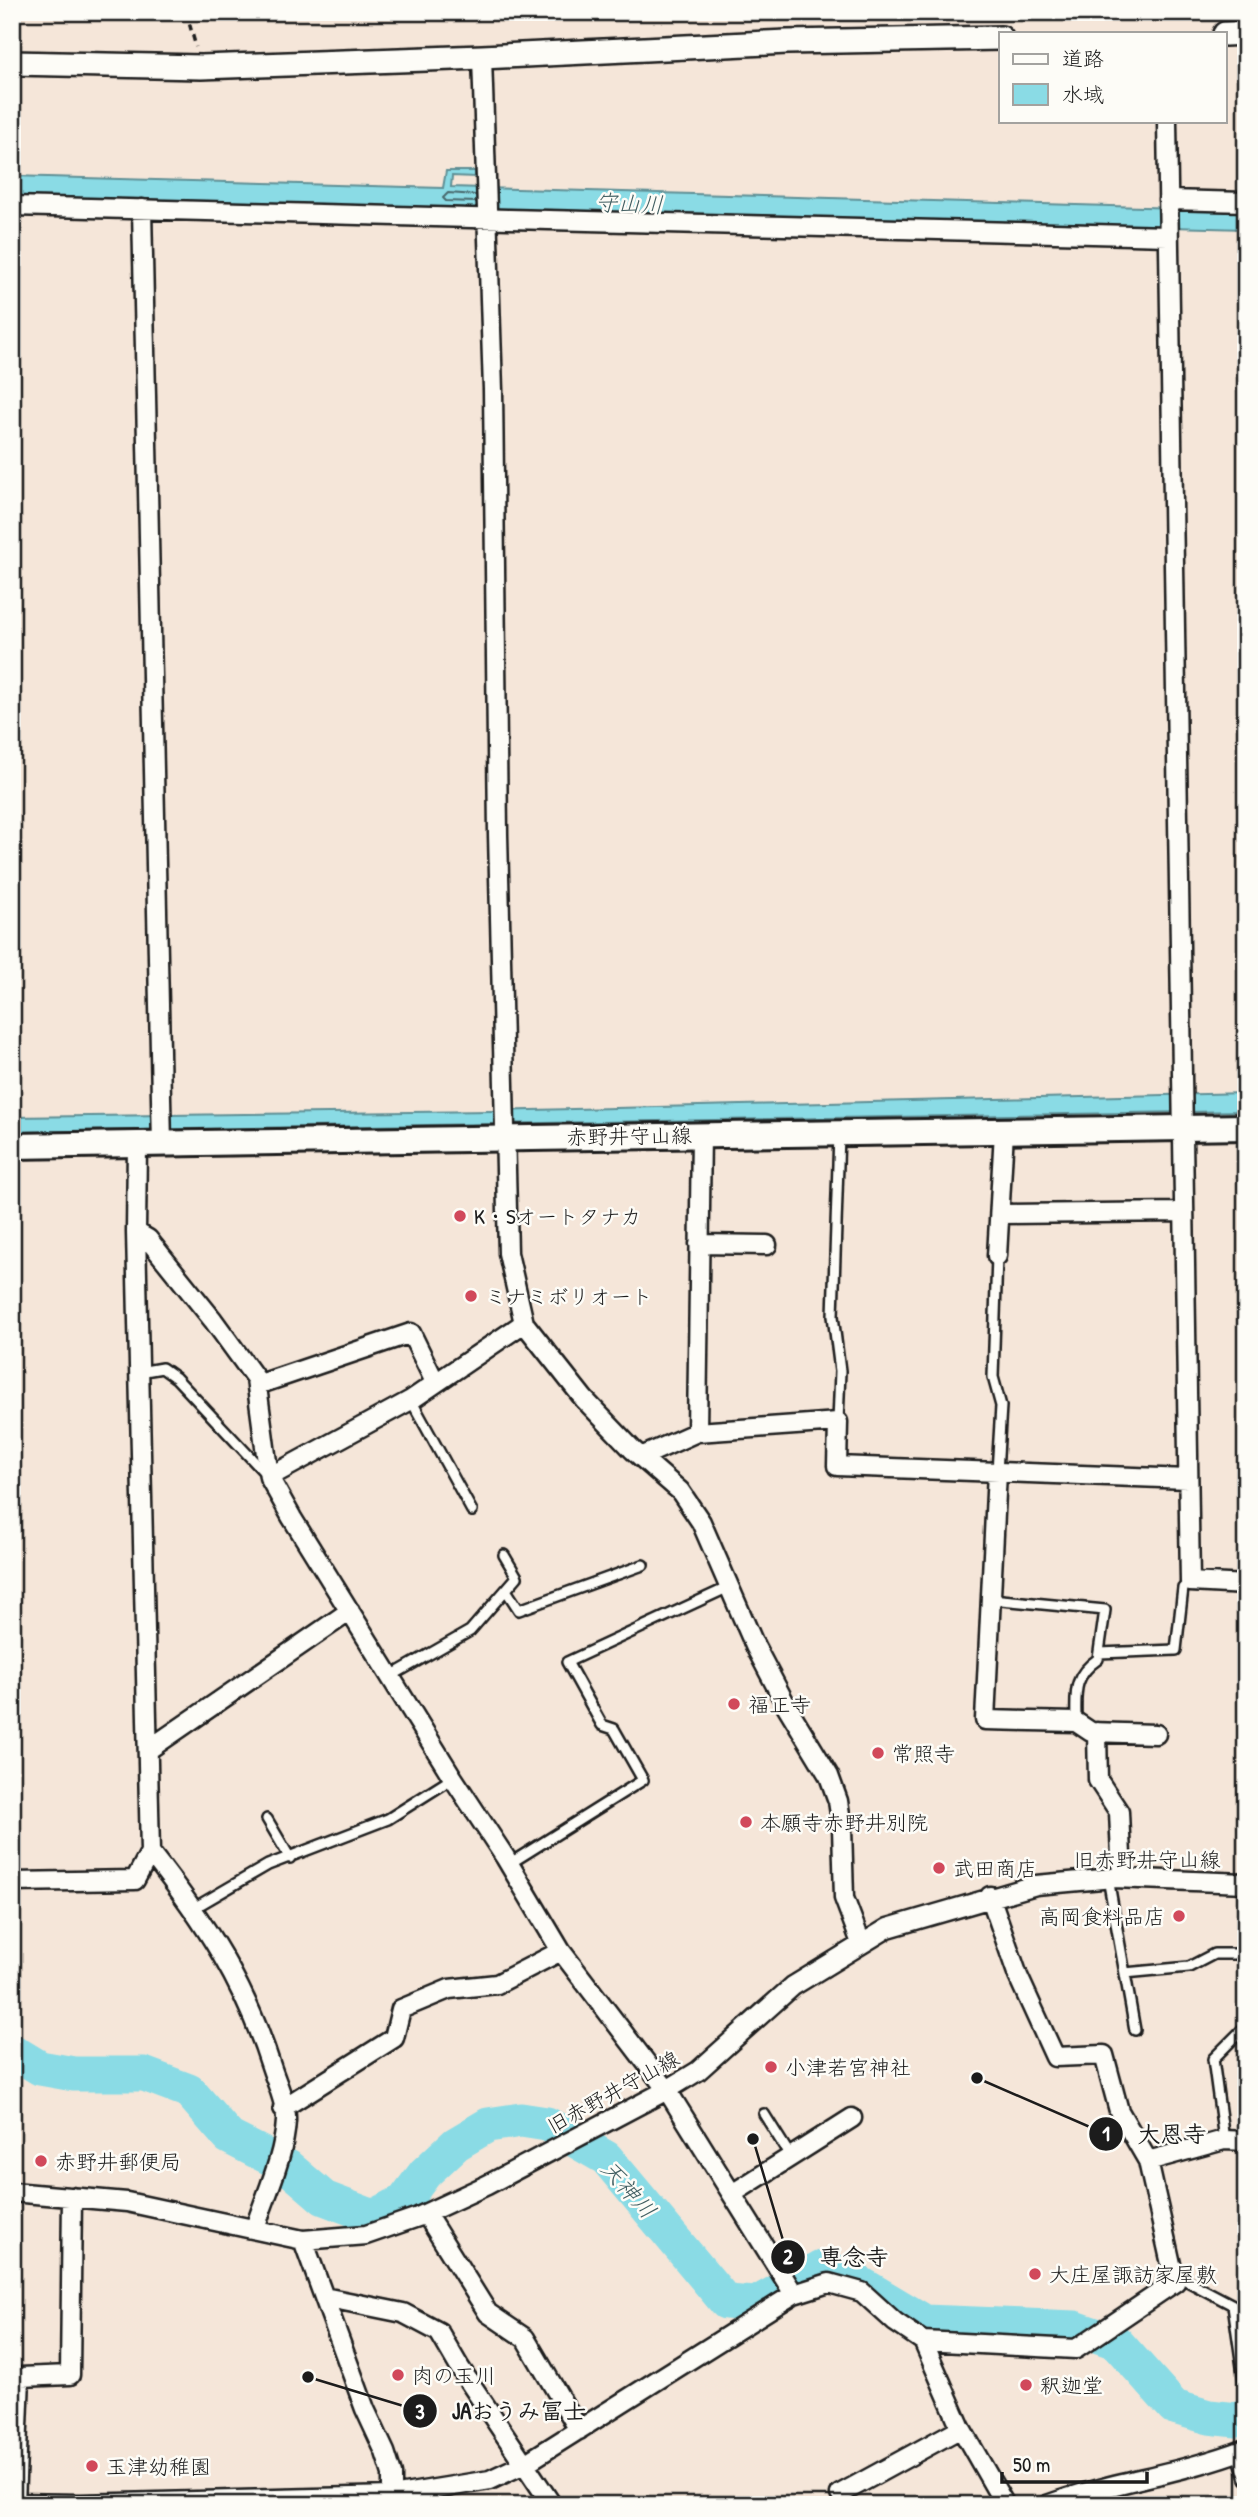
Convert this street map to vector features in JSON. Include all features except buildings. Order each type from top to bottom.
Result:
[{"type":"main road","name":"赤野井守山線","points":[[12,1146],[1246,1127]]},
{"type":"street","points":[[1226,34],[1246,33]]},
{"type":"street","points":[[12,63],[201,67],[787,42],[999,38]]},
{"type":"street","points":[[482,57],[493,390],[498,848],[508,1253],[524,1323],[584,1399],[641,1457],[680,1491],[701,1522],[755,1646],[786,1705],[829,1776],[838,1801],[842,1826],[844,1898],[860,1943]]},
{"type":"street","points":[[1167,122],[1190,1582],[1246,1586]]},
{"type":"street","points":[[1168,200],[1246,202]]},
{"type":"street","points":[[12,206],[1168,236]]},
{"type":"street","points":[[142,209],[162,1145]]},
{"type":"street","points":[[998,1256],[1004,1131]]},
{"type":"street","points":[[697,1432],[701,1134]]},
{"type":"street","points":[[12,1882],[135,1880],[150,1852],[136,1232],[137,1146]]},
{"type":"street","points":[[1000,1214],[1184,1212]]},
{"type":"street","points":[[136,1232],[148,1240],[213,1320],[256,1379],[269,1477],[292,1518],[561,1951],[667,2090],[794,2294]]},
{"type":"street","points":[[699,1244],[767,1245]]},
{"type":"street","points":[[269,1477],[411,1400],[524,1323]]},
{"type":"street","points":[[257,1385],[411,1333],[435,1382]]},
{"type":"street","points":[[641,1457],[697,1432],[838,1422],[837,1466],[1188,1479]]},
{"type":"street","points":[[997,1472],[985,1720],[1076,1722],[1097,1732],[1156,1734]]},
{"type":"street","points":[[148,1750],[350,1611]]},
{"type":"street","points":[[1097,1732],[1098,1780],[1119,1812],[1115,1878]]},
{"type":"street","points":[[150,1852],[194,1908],[239,1984],[260,2030],[283,2108],[286,2119],[280,2157],[255,2228]]},
{"type":"street","name":"旧赤野井守山線","points":[[12,2192],[127,2202],[303,2240],[366,2235],[426,2214],[498,2180],[667,2090],[698,2071],[793,1986],[888,1928],[990,1896],[1036,1885],[1115,1878],[1246,1883]]},
{"type":"street","points":[[72,2197],[69,2375],[20,2377],[13,2503],[392,2500],[490,2480],[526,2463],[794,2294],[829,2283],[862,2291],[895,2322],[923,2341],[1076,2349],[1175,2282],[1148,2161],[1119,2111],[1104,2055],[1055,2057],[1018,1976],[990,1896]]},
{"type":"street","points":[[283,2108],[394,2038],[401,2009],[449,1989],[496,1984],[561,1951]]},
{"type":"street","points":[[732,2194],[852,2118]]},
{"type":"street","points":[[1148,2161],[1224,2140],[1246,2141]]},
{"type":"street","points":[[426,2214],[488,2313],[525,2338],[579,2430]]},
{"type":"street","points":[[303,2240],[365,2409],[385,2452],[392,2474],[392,2500]]},
{"type":"street","points":[[324,2297],[403,2313],[439,2332],[460,2368],[552,2505]]},
{"type":"street","points":[[923,2341],[961,2428],[1004,2505]]},
{"type":"street","points":[[840,2494],[961,2428]]},
{"type":"street","points":[[1047,2505],[1076,2494],[1155,2476],[1242,2450]]},
{"type":"lane","points":[[838,1422],[839,1371],[833,1316],[839,1133]]},
{"type":"lane","points":[[997,1472],[1001,1406],[993,1377],[998,1256]]},
{"type":"lane","points":[[139,1372],[162,1368],[176,1378],[269,1477]]},
{"type":"lane","points":[[411,1400],[472,1511]]},
{"type":"lane","points":[[391,1676],[470,1631],[517,1577],[504,1555]]},
{"type":"lane","points":[[506,1590],[519,1610],[643,1565]]},
{"type":"lane","points":[[1099,1653],[1176,1650],[1182,1588],[1190,1582]]},
{"type":"lane","points":[[509,1864],[643,1780],[614,1729],[603,1725],[567,1662],[729,1587]]},
{"type":"lane","points":[[991,1599],[1105,1610],[1098,1659],[1085,1668],[1076,1686],[1076,1722]]},
{"type":"lane","points":[[194,1908],[268,1865],[388,1819],[453,1778]]},
{"type":"lane","points":[[268,1819],[290,1858]]},
{"type":"lane","points":[[1115,1878],[1125,1973],[1135,2030]]},
{"type":"lane","points":[[1125,1973],[1189,1967],[1213,1954],[1246,1954]]},
{"type":"lane","points":[[1224,2140],[1213,2059],[1245,2027]]},
{"type":"lane","points":[[764,2113],[791,2157]]},
{"type":"lane","points":[[1173,2274],[1233,2305],[1246,2394]]},
{"type":"lane","points":[[1242,2450],[1246,2479]]},
{"type":"path","points":[[186,12],[201,67]]},
{"type":"water","name":"守山川","points":[[446,171],[475,171],[475,177],[452,176],[451,187],[1246,210],[1246,229],[12,197],[12,176],[443,188]]},
{"type":"water","points":[[1246,1093],[1246,1111],[12,1132],[12,1117],[493,1111]]},
{"type":"waterway","name":"天神川","points":[[12,2051],[40,2068],[74,2074],[144,2074],[189,2091],[229,2137],[288,2167],[324,2198],[374,2217],[404,2201],[425,2173],[456,2144],[488,2125],[521,2120],[547,2124],[606,2158],[726,2302],[756,2304],[821,2267],[846,2275],[925,2322],[1075,2328],[1116,2342],[1174,2407],[1209,2417],[1237,2420],[1246,2416]]},
{"type":"place","name":"K・Sオートタナカ","points":[[460,1216]]},
{"type":"place","name":"ミナミボリオート","points":[[471,1296]]},
{"type":"place","name":"福正寺","points":[[734,1704]]},
{"type":"place","name":"常照寺","points":[[878,1753]]},
{"type":"place","name":"本願寺赤野井別院","points":[[746,1822]]},
{"type":"place","name":"武田商店","points":[[939,1868]]},
{"type":"place","name":"高岡食料品店","points":[[1179,1916]]},
{"type":"place","name":"小津若宮神社","points":[[771,2067]]},
{"type":"place","name":"大恩寺","points":[[977,2078]]},
{"type":"place","name":"専念寺","points":[[753,2139]]},
{"type":"place","name":"赤野井郵便局","points":[[41,2161]]},
{"type":"place","name":"大庄屋諏訪家屋敷","points":[[1035,2274]]},
{"type":"place","name":"肉の玉川","points":[[398,2375]]},
{"type":"place","name":"JAおうみ冨士","points":[[308,2377]]},
{"type":"place","name":"釈迦堂","points":[[1026,2385]]},
{"type":"place","name":"玉津幼稚園","points":[[92,2466]]}]
